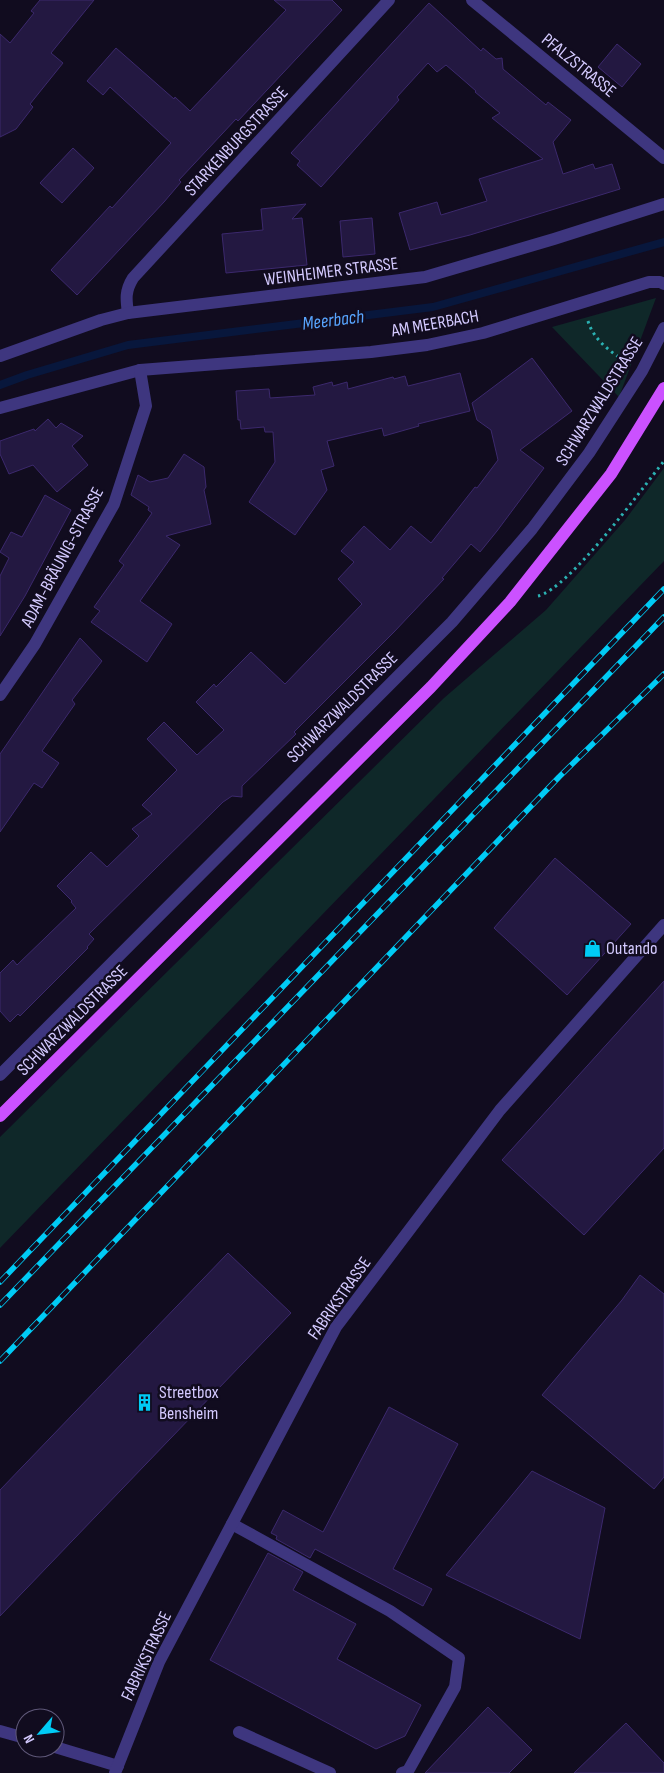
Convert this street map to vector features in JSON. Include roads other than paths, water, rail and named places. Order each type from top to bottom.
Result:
[{"type":"main road","name":"SCHWARZWALDSTRASSE","points":[[0,1116],[431,686],[510,602],[610,474],[664,388]]},
{"type":"street","name":"STARKENBURGSTRASSE","points":[[128,313],[127,288],[133,278],[389,0]]},
{"type":"street","name":"PFALZSTRASSE","points":[[472,0],[664,158]]},
{"type":"street","name":"WEINHEIMER STRASSE","points":[[0,356],[101,320],[128,313],[425,277],[664,204]]},
{"type":"street","name":"AM MEERBACH","points":[[0,408],[140,370],[371,352],[427,345],[483,333],[649,282],[664,284]]},
{"type":"street","name":"SCHWARZWALDSTRASSE","points":[[0,1075],[452,622],[532,529],[578,468],[642,371],[664,328]]},
{"type":"street","name":"ADAM-BRÄUNIG-STRASSE","points":[[0,695],[35,644],[114,504],[146,406],[140,370]]},
{"type":"street","name":"FABRIKSTRASSE","points":[[116,1769],[159,1662],[336,1327],[500,1110],[664,925]]},
{"type":"street","points":[[232,1524],[390,1611],[459,1658],[455,1687],[408,1771],[402,1773]]},
{"type":"street","points":[[0,1731],[15,1735]]},
{"type":"street","points":[[239,1732],[330,1773]]},
{"type":"street","points":[[65,1751],[116,1769]]},
{"type":"waterway","name":"Meerbach","points":[[0,385],[128,345],[433,307],[664,242]]},
{"type":"railway","points":[[0,1282],[664,589]]},
{"type":"railway","points":[[0,1305],[664,617]]},
{"type":"railway","points":[[0,1361],[559,777],[664,674]]},
{"type":"place","name":"Outando","points":[[592,948]]},
{"type":"place","name":"Streetbox Bensheim","points":[[145,1402]]}]
